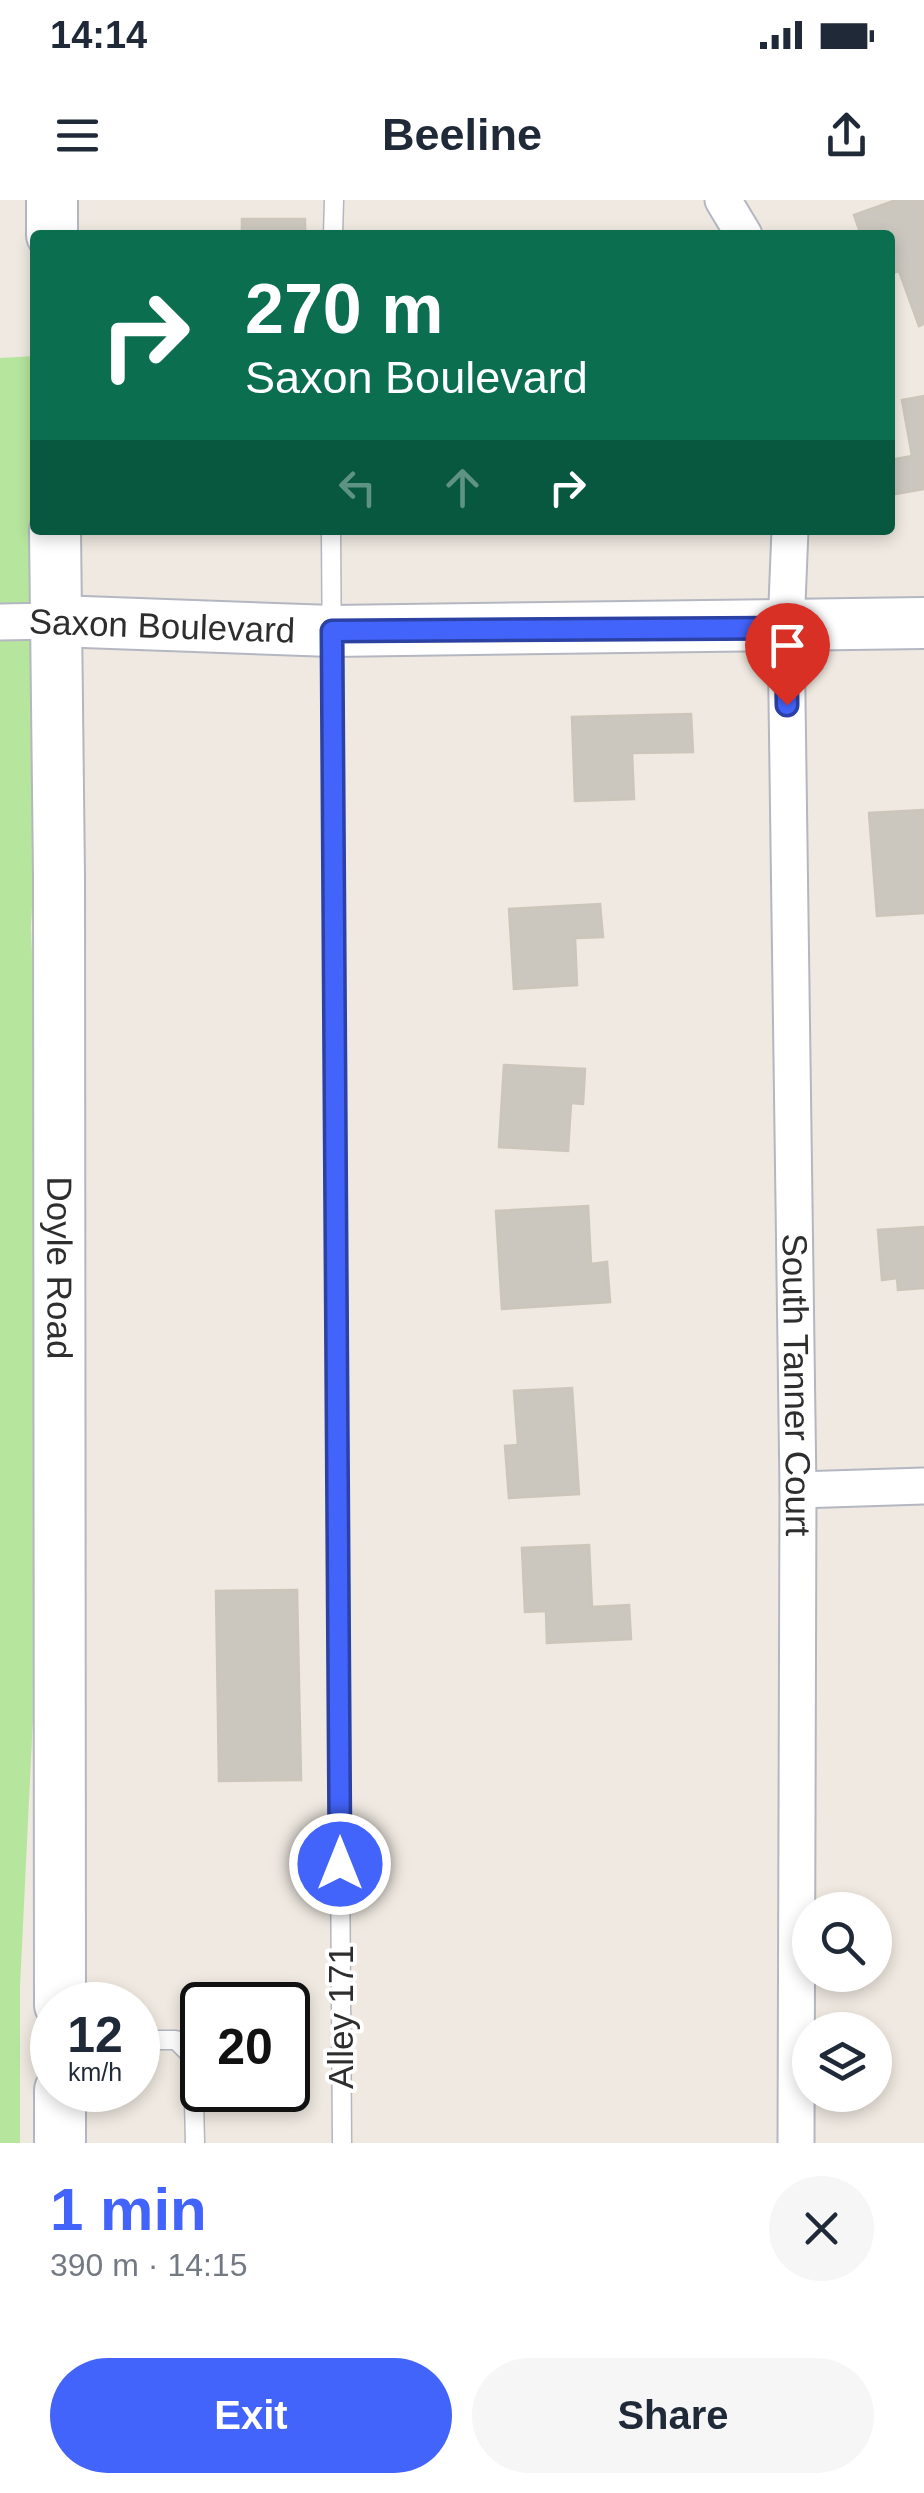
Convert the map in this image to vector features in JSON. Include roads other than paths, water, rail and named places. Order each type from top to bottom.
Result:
[{"type":"main road","points":[[52,200],[52,230]]},
{"type":"main road","name":"Doyle Road","points":[[55,535],[60,1982]]},
{"type":"main road","name":"Saxon Boulevard","points":[[56,621],[332,631],[924,624]]},
{"type":"main road","points":[[60,2112],[60,2143]]},
{"type":"street","points":[[723,200],[741,230]]},
{"type":"street","name":"South Tanner Court","points":[[790,535],[786,628],[798,1490],[796,2143]]},
{"type":"street","name":"Saxon Boulevard","points":[[0,622],[56,621]]},
{"type":"street","points":[[798,1490],[924,1486]]},
{"type":"lane","points":[[333,230],[334,200]]},
{"type":"lane","name":"Alley 171","points":[[331,535],[342,2143]]},
{"type":"lane","points":[[160,2040],[176,2040],[193,2056],[194,2143]]}]
